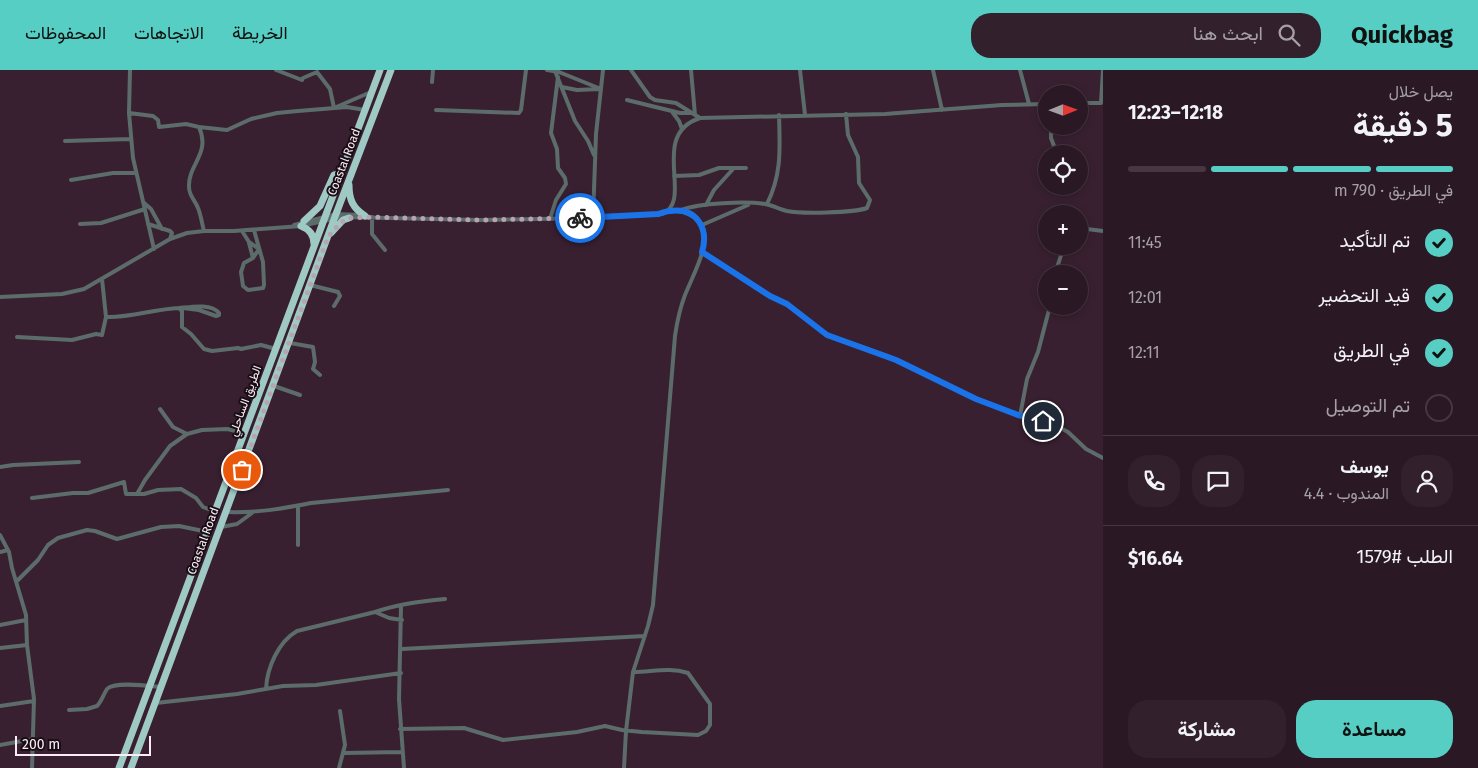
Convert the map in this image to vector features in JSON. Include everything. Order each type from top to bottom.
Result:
[{"type":"highway","name":"الطريق الساحلي","points":[[119,768],[380,70]]},
{"type":"highway","name":"Coastal Road","points":[[131,768],[391,70]]},
{"type":"highway","points":[[314,246],[312,235],[302,224],[320,206],[334,175],[340,174]]},
{"type":"highway","points":[[351,176],[350,200],[354,208],[369,216]]},
{"type":"highway","points":[[328,237],[340,223],[349,218]]},
{"type":"street","points":[[130,70],[129,113],[131,139],[136,173],[154,248]]},
{"type":"street","points":[[276,70],[302,80],[317,71],[330,89],[334,108]]},
{"type":"street","points":[[432,82],[433,70]]},
{"type":"street","points":[[436,110],[518,114],[521,110],[526,70]]},
{"type":"street","points":[[547,70],[555,71],[601,88]]},
{"type":"street","points":[[593,218],[595,159],[603,70]]},
{"type":"street","points":[[631,70],[652,99],[676,104],[700,118]]},
{"type":"street","points":[[692,70],[694,114]]},
{"type":"street","points":[[800,70],[805,115]]},
{"type":"street","points":[[933,70],[942,110]]},
{"type":"street","points":[[1020,70],[1029,104]]},
{"type":"street","points":[[1088,103],[1102,103],[1103,70]]},
{"type":"street","points":[[555,71],[575,121],[588,141],[595,159]]},
{"type":"street","points":[[550,219],[556,200],[566,184],[565,178],[558,168],[557,149],[551,132],[558,77]]},
{"type":"street","points":[[562,87],[585,90],[601,88]]},
{"type":"street","points":[[334,108],[372,92]]},
{"type":"street","points":[[627,100],[680,113],[694,114]]},
{"type":"street","points":[[669,210],[674,201],[674,147],[676,138],[690,122],[700,118],[846,114],[1038,104]]},
{"type":"street","points":[[129,113],[153,116],[158,120],[160,127],[186,124],[227,130],[250,119],[278,113],[334,108],[365,110]]},
{"type":"street","points":[[672,111],[682,129]]},
{"type":"street","points":[[679,211],[706,205],[750,204],[767,204],[796,212],[854,211],[866,208],[869,197],[859,183],[858,157],[848,135],[846,114]]},
{"type":"street","points":[[767,204],[779,169],[779,116]]},
{"type":"street","points":[[199,127],[202,133],[202,148],[200,159],[193,169],[189,184],[190,195],[198,208],[204,231]]},
{"type":"street","points":[[65,140],[131,139]]},
{"type":"street","points":[[706,205],[714,190],[734,168]]},
{"type":"street","points":[[674,176],[699,175],[714,169],[746,168]]},
{"type":"street","points":[[70,180],[113,173],[136,173]]},
{"type":"street","points":[[143,202],[151,209],[162,228]]},
{"type":"street","points":[[702,225],[750,204]]},
{"type":"street","points":[[80,224],[101,223],[145,209]]},
{"type":"street","points":[[0,297],[62,294],[84,289],[170,238],[187,233],[292,226],[349,213],[369,216],[480,220],[593,218],[658,214],[669,210],[692,215],[702,225],[705,235],[702,252],[682,303],[674,336],[653,605],[633,672],[624,768]]},
{"type":"street","points":[[336,216],[349,218],[369,216]]},
{"type":"street","points":[[369,216],[372,234],[385,250]]},
{"type":"street","points":[[148,224],[172,233],[170,238]]},
{"type":"street","points":[[1088,229],[1103,231]]},
{"type":"street","points":[[242,230],[249,242],[253,258]]},
{"type":"street","points":[[254,230],[259,249],[262,262],[264,285],[263,288],[248,290],[243,286],[241,272],[244,263],[253,258],[259,249]]},
{"type":"street","points":[[249,242],[259,249]]},
{"type":"street","points":[[702,252],[770,296],[787,304],[827,335],[890,358],[968,396],[1020,416],[1047,422],[1063,429],[1082,446],[1103,458]]},
{"type":"street","points":[[17,337],[72,340],[96,334],[102,335],[106,317],[102,279]]},
{"type":"street","points":[[310,285],[338,292],[340,296],[334,306]]},
{"type":"street","points":[[106,317],[116,317],[163,308],[208,307],[216,309],[219,315],[216,316],[199,310],[181,308]]},
{"type":"street","points":[[181,308],[182,327],[204,349],[212,351],[241,349],[261,345],[276,349]]},
{"type":"street","points":[[1020,416],[1027,379],[1036,357],[1048,315]]},
{"type":"street","points":[[290,343],[313,347],[314,362],[312,369],[320,375]]},
{"type":"street","points":[[274,386],[300,395]]},
{"type":"street","points":[[160,409],[173,427],[188,434]]},
{"type":"street","points":[[137,494],[170,446],[188,434],[202,430],[227,429],[245,433]]},
{"type":"street","points":[[0,467],[79,462]]},
{"type":"street","points":[[32,498],[88,493],[124,482],[126,494],[174,488],[181,489],[196,498],[203,507],[216,512]]},
{"type":"street","points":[[227,512],[252,513],[298,507],[311,503],[448,490]]},
{"type":"street","points":[[298,507],[298,545]]},
{"type":"street","points":[[221,527],[237,524],[252,513]]},
{"type":"street","points":[[17,581],[38,560],[48,545],[58,538],[86,530],[95,531],[117,539],[161,527],[179,526],[208,532]]},
{"type":"street","points":[[0,535],[8,550],[23,600],[26,620],[34,701],[32,768]]},
{"type":"street","points":[[0,552],[8,550]]},
{"type":"street","points":[[266,689],[272,662],[293,634],[302,629],[402,606],[406,603],[445,599]]},
{"type":"street","points":[[402,606],[400,729],[404,768]]},
{"type":"street","points":[[375,612],[389,618],[402,620]]},
{"type":"street","points":[[0,625],[26,620]]},
{"type":"street","points":[[402,648],[645,636]]},
{"type":"street","points":[[0,648],[28,645]]},
{"type":"street","points":[[400,729],[464,728],[503,740],[577,732],[605,726],[626,731],[698,735],[706,731],[710,725],[710,704],[688,673],[664,669],[652,672],[633,672]]},
{"type":"street","points":[[156,703],[218,697],[283,686],[316,685],[382,674],[401,673]]},
{"type":"street","points":[[69,710],[87,709],[97,706],[108,688],[112,686],[130,684],[161,687]]},
{"type":"street","points":[[0,706],[34,701]]},
{"type":"street","points":[[339,768],[344,752],[345,738],[340,711]]},
{"type":"street","points":[[0,745],[33,738]]},
{"type":"street","points":[[344,752],[402,752]]},
{"type":"way so far","points":[[242,470],[328,237],[343,220],[372,217],[480,220],[580,218]]},
{"type":"route","points":[[580,218],[662,214],[669,210],[688,213],[696,218],[704,230],[705,240],[702,252],[770,296],[787,304],[827,335],[896,360],[968,396],[1018,415],[1043,421]]}]
